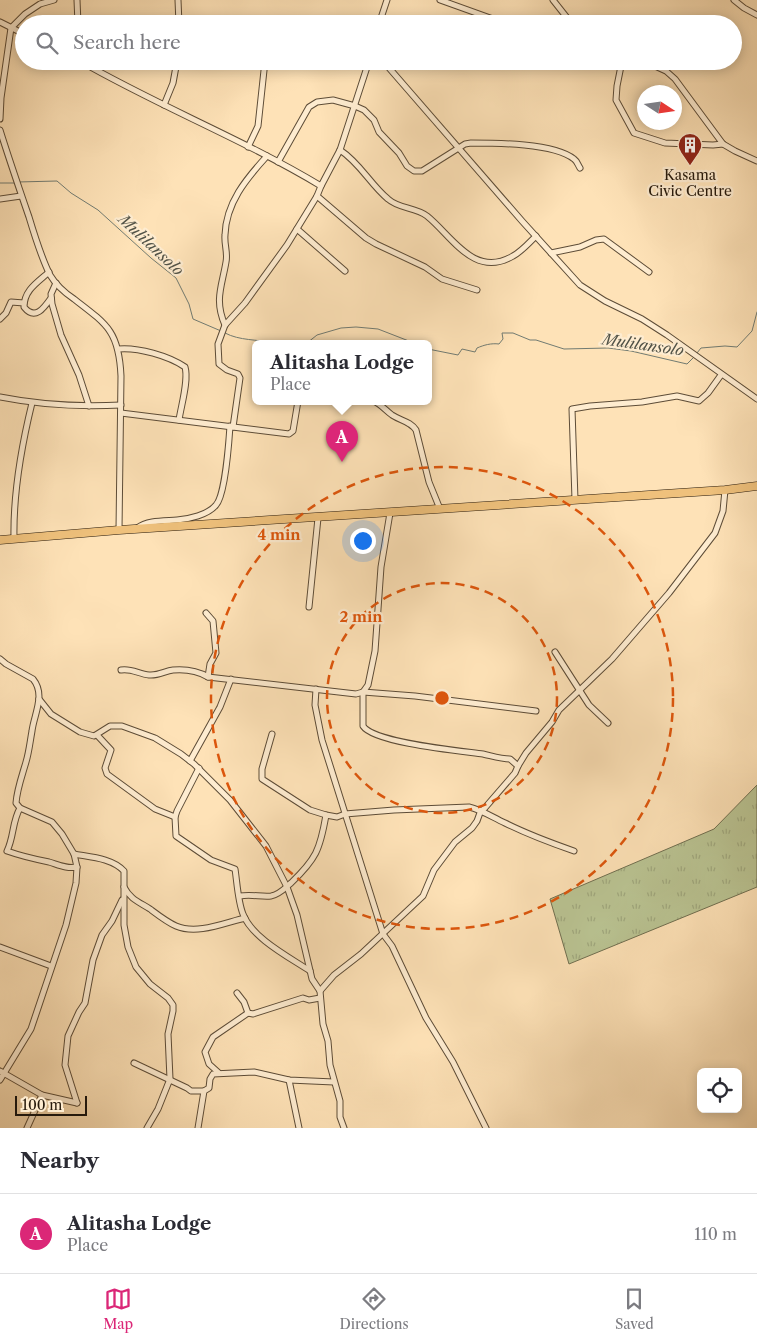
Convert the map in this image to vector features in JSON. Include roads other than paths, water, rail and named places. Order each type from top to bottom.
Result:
[{"type":"main road","points":[[0,540],[119,530],[725,490],[757,486]]},
{"type":"street","points":[[24,15],[40,4],[54,0]]},
{"type":"street","points":[[77,0],[78,15]]},
{"type":"street","points":[[178,0],[179,15]]},
{"type":"street","points":[[382,15],[386,0]]},
{"type":"street","points":[[440,0],[482,15]]},
{"type":"street","points":[[553,0],[565,15]]},
{"type":"street","points":[[734,0],[757,15]]},
{"type":"street","points":[[0,22],[15,30]]},
{"type":"street","points":[[0,119],[1,98],[11,28],[15,24]]},
{"type":"street","points":[[97,70],[248,146],[320,186]]},
{"type":"street","points":[[164,105],[173,83],[175,70]]},
{"type":"street","points":[[248,146],[258,126],[264,70]]},
{"type":"street","points":[[134,530],[144,523],[183,519],[198,515],[215,507],[222,492],[240,378],[238,374],[227,370],[219,364],[218,344],[223,329],[245,303],[297,229],[317,196],[320,186],[340,150],[366,70]]},
{"type":"street","points":[[391,70],[580,285],[642,319],[757,399]]},
{"type":"street","points":[[620,70],[616,100],[634,133],[665,143],[724,144]]},
{"type":"street","points":[[664,70],[675,79],[724,144],[757,161]]},
{"type":"street","points":[[278,162],[309,106],[326,100],[333,100],[364,110],[374,120],[379,132],[399,153],[411,170],[422,171],[459,148],[471,143],[524,144],[572,158],[580,168]]},
{"type":"street","points":[[0,130],[21,196],[49,272],[56,283],[108,327],[118,349],[122,376],[119,530]]},
{"type":"street","points":[[340,150],[353,159],[387,199],[395,204],[421,212],[464,253],[474,259],[494,263],[503,260],[513,256],[536,236]]},
{"type":"street","points":[[223,329],[219,290],[227,258],[225,241],[226,219],[236,196],[255,168],[267,156]]},
{"type":"street","points":[[0,199],[21,196]]},
{"type":"street","points":[[317,196],[366,238],[376,244],[424,267],[442,279],[477,290]]},
{"type":"street","points":[[297,229],[345,271]]},
{"type":"street","points":[[551,253],[580,247],[596,240],[604,239],[649,272]]},
{"type":"street","points":[[49,272],[29,290],[24,303],[26,310],[40,312],[51,298]]},
{"type":"street","points":[[56,283],[52,290],[51,298],[61,335],[79,375],[89,406]]},
{"type":"street","points":[[0,319],[6,313],[11,302],[24,303]]},
{"type":"street","points":[[118,349],[132,348],[145,351],[185,367],[185,384],[179,420]]},
{"type":"street","points":[[575,500],[572,409],[642,402],[677,396],[699,401],[708,393],[721,374]]},
{"type":"street","points":[[0,397],[32,403],[121,406]]},
{"type":"street","points":[[14,539],[16,483],[32,403]]},
{"type":"street","points":[[121,413],[292,433],[297,405]]},
{"type":"street","points":[[382,405],[392,415],[412,424],[416,430],[429,482],[440,509]]},
{"type":"street","points":[[320,991],[334,975],[384,934],[424,896],[434,870],[455,842],[472,828],[481,810],[515,773],[526,753],[552,722],[559,710],[581,691],[612,659],[669,593],[715,533],[723,511],[725,490]]},
{"type":"street","points":[[390,513],[381,567],[375,651],[368,685],[363,692],[362,726],[371,733],[418,745],[510,759],[518,766]]},
{"type":"street","points":[[309,607],[318,518]]},
{"type":"street","points":[[206,613],[213,621],[216,653],[210,664],[208,677]]},
{"type":"street","points":[[555,652],[589,705],[608,723]]},
{"type":"street","points":[[0,659],[37,683],[39,699],[16,804],[20,808],[52,822],[74,854],[76,867],[74,895],[66,925],[31,1029],[2,1072],[0,1080]]},
{"type":"street","points":[[121,670],[128,669],[150,675],[162,674],[172,670],[186,670],[200,672],[208,677],[356,694],[363,692],[415,696],[536,711]]},
{"type":"street","points":[[190,761],[220,707],[231,679]]},
{"type":"street","points":[[316,689],[315,705],[322,740],[384,934],[392,946],[426,1018],[454,1062],[486,1128]]},
{"type":"street","points":[[39,699],[51,714],[80,732],[97,735],[111,750],[105,768],[107,774],[155,809],[175,817]]},
{"type":"street","points":[[97,735],[110,726],[122,726],[155,738],[199,768],[245,818],[266,846],[287,887],[297,915],[312,979],[320,991],[330,1065],[340,1101],[340,1117],[344,1128]]},
{"type":"street","points":[[272,734],[262,769],[262,779],[310,810],[326,816],[338,817],[345,814],[461,806],[481,810],[493,818],[574,851]]},
{"type":"street","points":[[199,768],[175,817],[177,838],[190,844],[211,860],[235,868],[245,918],[251,928],[264,940],[310,971]]},
{"type":"street","points":[[20,808],[14,818],[12,841],[7,851],[60,866],[76,867]]},
{"type":"street","points":[[240,896],[271,896],[287,887],[307,868],[320,848],[326,816]]},
{"type":"street","points":[[74,854],[94,857],[119,865],[124,871],[124,926],[128,947],[136,968],[173,1005],[168,1034],[170,1080],[148,1128]]},
{"type":"street","points":[[124,887],[129,896],[180,927],[196,929],[245,918]]},
{"type":"street","points":[[2,1072],[42,1095],[76,1103],[65,1065],[68,1036],[85,1003],[93,960],[102,935],[112,921],[123,898]]},
{"type":"street","points":[[0,947],[52,966]]},
{"type":"street","points":[[237,994],[244,1002],[248,1013]]},
{"type":"street","points":[[219,1073],[209,1064],[205,1052],[213,1037],[248,1013],[253,1014],[303,998],[309,1000],[320,998]]},
{"type":"street","points":[[134,1063],[191,1091],[204,1091],[209,1088],[210,1079],[213,1074],[219,1073],[254,1072],[289,1080],[334,1082]]},
{"type":"street","points":[[289,1080],[300,1128]]},
{"type":"street","points":[[198,1128],[204,1091]]},
{"type":"street","points":[[27,1128],[42,1095]]},
{"type":"waterway","name":"Mulilansolo","points":[[18,182],[57,181],[71,193],[98,210],[176,278],[189,304],[193,319],[221,331]]},
{"type":"waterway","name":"Mulilansolo","points":[[0,183],[14,183]]},
{"type":"waterway","name":"Mulilansolo","points":[[697,353],[701,348],[737,347],[752,331],[757,312]]},
{"type":"waterway","name":"Mulilansolo","points":[[311,340],[317,335],[341,328],[356,327],[378,329],[406,340]]},
{"type":"waterway","name":"Mulilansolo","points":[[225,333],[252,340]]},
{"type":"waterway","name":"Mulilansolo","points":[[432,350],[458,355],[462,349],[475,352],[477,348],[482,346],[499,344],[503,339],[502,333],[513,333],[530,340],[536,340],[564,349],[608,348],[631,351],[687,364],[695,356]]},
{"type":"place","name":"Kasama Civic Centre","points":[[690,166]]},
{"type":"place","name":"Alitasha Lodge","points":[[342,462]]}]
